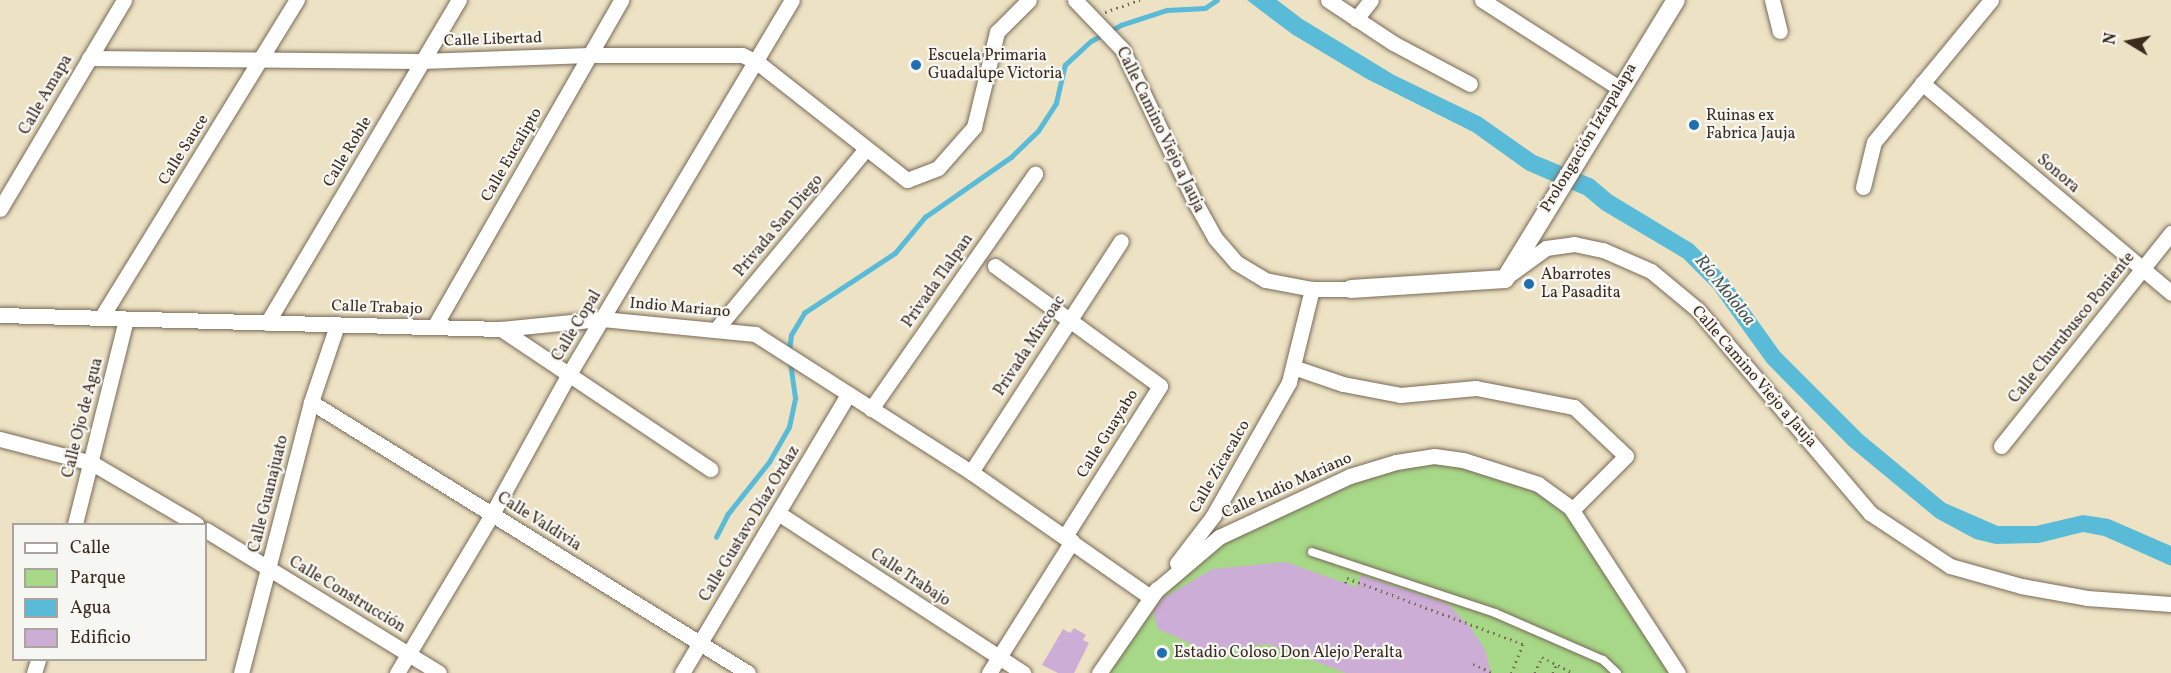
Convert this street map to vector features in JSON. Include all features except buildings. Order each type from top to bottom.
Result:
[{"type":"street","name":"Calle Amapa","points":[[0,209],[124,0]]},
{"type":"street","name":"Calle Sauce","points":[[101,318],[297,0]]},
{"type":"street","name":"Calle Roble","points":[[267,323],[459,0]]},
{"type":"street","name":"Calle Eucalipto","points":[[434,327],[621,0]]},
{"type":"street","name":"Calle Copal","points":[[397,673],[492,514],[569,374],[792,0]]},
{"type":"street","name":"Calle Libertad","points":[[88,58],[422,61],[589,55],[742,55],[757,62],[907,180],[938,168],[974,127],[997,32],[1029,0]]},
{"type":"street","name":"Calle Camino Viejo a Jauja","points":[[1075,0],[1095,17],[1122,49],[1166,147],[1215,238],[1237,263],[1265,279],[1312,289],[1351,289],[1505,279],[1546,248],[1574,244],[1603,250],[1651,271],[1698,310],[1870,513],[1950,566],[2021,586],[2088,598],[2171,604]]},
{"type":"street","points":[[1328,0],[1356,19],[1470,84]]},
{"type":"street","points":[[1356,19],[1371,0]]},
{"type":"street","points":[[1482,0],[1619,88]]},
{"type":"street","name":"Prolongación Iztapalapa","points":[[1505,279],[1573,163],[1676,0]]},
{"type":"street","points":[[1772,0],[1780,31]]},
{"type":"street","points":[[1863,187],[1874,142],[1991,0]]},
{"type":"street","name":"Sonora","points":[[1922,83],[2171,293]]},
{"type":"street","name":"Privada San Diego","points":[[718,327],[866,149]]},
{"type":"street","name":"Privada Tlalpan","points":[[871,409],[1035,174]]},
{"type":"street","name":"Calle Churubusco Poniente","points":[[2001,446],[2171,232]]},
{"type":"street","name":"Privada Mixcoac","points":[[971,472],[1121,241]]},
{"type":"street","points":[[995,266],[1070,317]]},
{"type":"street","name":"Calle Zicacalco","points":[[1099,673],[1152,595],[1213,516],[1290,382],[1312,289]]},
{"type":"street","name":"Calle Trabajo","points":[[0,315],[501,329]]},
{"type":"street","name":"Calle Guayabo","points":[[989,673],[1160,386],[1070,317]]},
{"type":"street","name":"Calle Ojo de Agua","points":[[76,523],[126,319]]},
{"type":"street","name":"Indio Mariano","points":[[501,329],[602,319],[700,330],[718,327],[755,334],[848,394]]},
{"type":"street","name":"Calle Guanajuato","points":[[240,673],[311,402],[337,325]]},
{"type":"street","points":[[501,329],[710,469]]},
{"type":"street","points":[[1293,368],[1343,384],[1400,395],[1476,388],[1574,407],[1626,456],[1572,510]]},
{"type":"street","points":[[848,394],[971,472],[1152,595]]},
{"type":"street","name":"Calle Gustavo Díaz Ordaz","points":[[682,673],[848,394]]},
{"type":"street","name":"Calle Valdivia","points":[[311,402],[748,673]]},
{"type":"street","points":[[0,439],[92,463],[193,523]]},
{"type":"street","name":"Calle Indio Mariano","points":[[1152,595],[1228,531],[1350,476],[1396,462],[1434,456],[1499,469],[1538,484],[1572,510],[1678,673]]},
{"type":"street","name":"Calle Trabajo","points":[[778,513],[1023,673]]},
{"type":"street","name":"Calle Construcción","points":[[207,531],[439,673]]},
{"type":"lane","points":[[1312,552],[1495,613],[1603,660],[1617,673]]},
{"type":"path","points":[[1095,17],[1140,0]]},
{"type":"path","points":[[1345,584],[1347,578],[1523,644],[1511,673]]},
{"type":"path","points":[[1535,673],[1542,657],[1574,673]]},
{"type":"path","points":[[1473,664],[1493,673]]},
{"type":"path","points":[[1553,673],[1557,664]]},
{"type":"green space","points":[[1434,456],[1560,498],[1678,673],[1099,673],[1135,616],[1219,537],[1350,476]]},
{"type":"water","name":"Río Mololoa","points":[[1247,0],[1277,0],[1302,19],[1394,75],[1481,117],[1535,155],[1593,179],[1612,195],[1693,244],[1727,278],[1780,352],[1862,434],[1945,503],[1998,526],[2036,526],[2083,515],[2109,519],[2171,546],[2171,566],[2104,536],[2083,532],[2039,543],[1996,544],[1975,539],[1936,518],[1849,446],[1767,363],[1713,288],[1683,258],[1602,210],[1584,195],[1526,170],[1473,132],[1367,79],[1292,34]]},
{"type":"waterway","points":[[789,351],[791,335],[804,313],[895,253],[925,217],[1011,157],[1038,131],[1056,103],[1065,65],[1091,41],[1121,25],[1167,10],[1205,8],[1217,0]]},
{"type":"waterway","points":[[716,537],[727,515],[769,462],[789,427],[795,398],[790,362]]},
{"type":"place","name":"Escuela Primaria Guadalupe Victoria","points":[[916,65]]},
{"type":"place","name":"Ruinas ex Fabrica Jauja","points":[[1694,125]]},
{"type":"place","name":"Abarrotes La Pasadita","points":[[1529,284]]},
{"type":"place","name":"Estadio Coloso Don Alejo Peralta","points":[[1162,653]]}]
